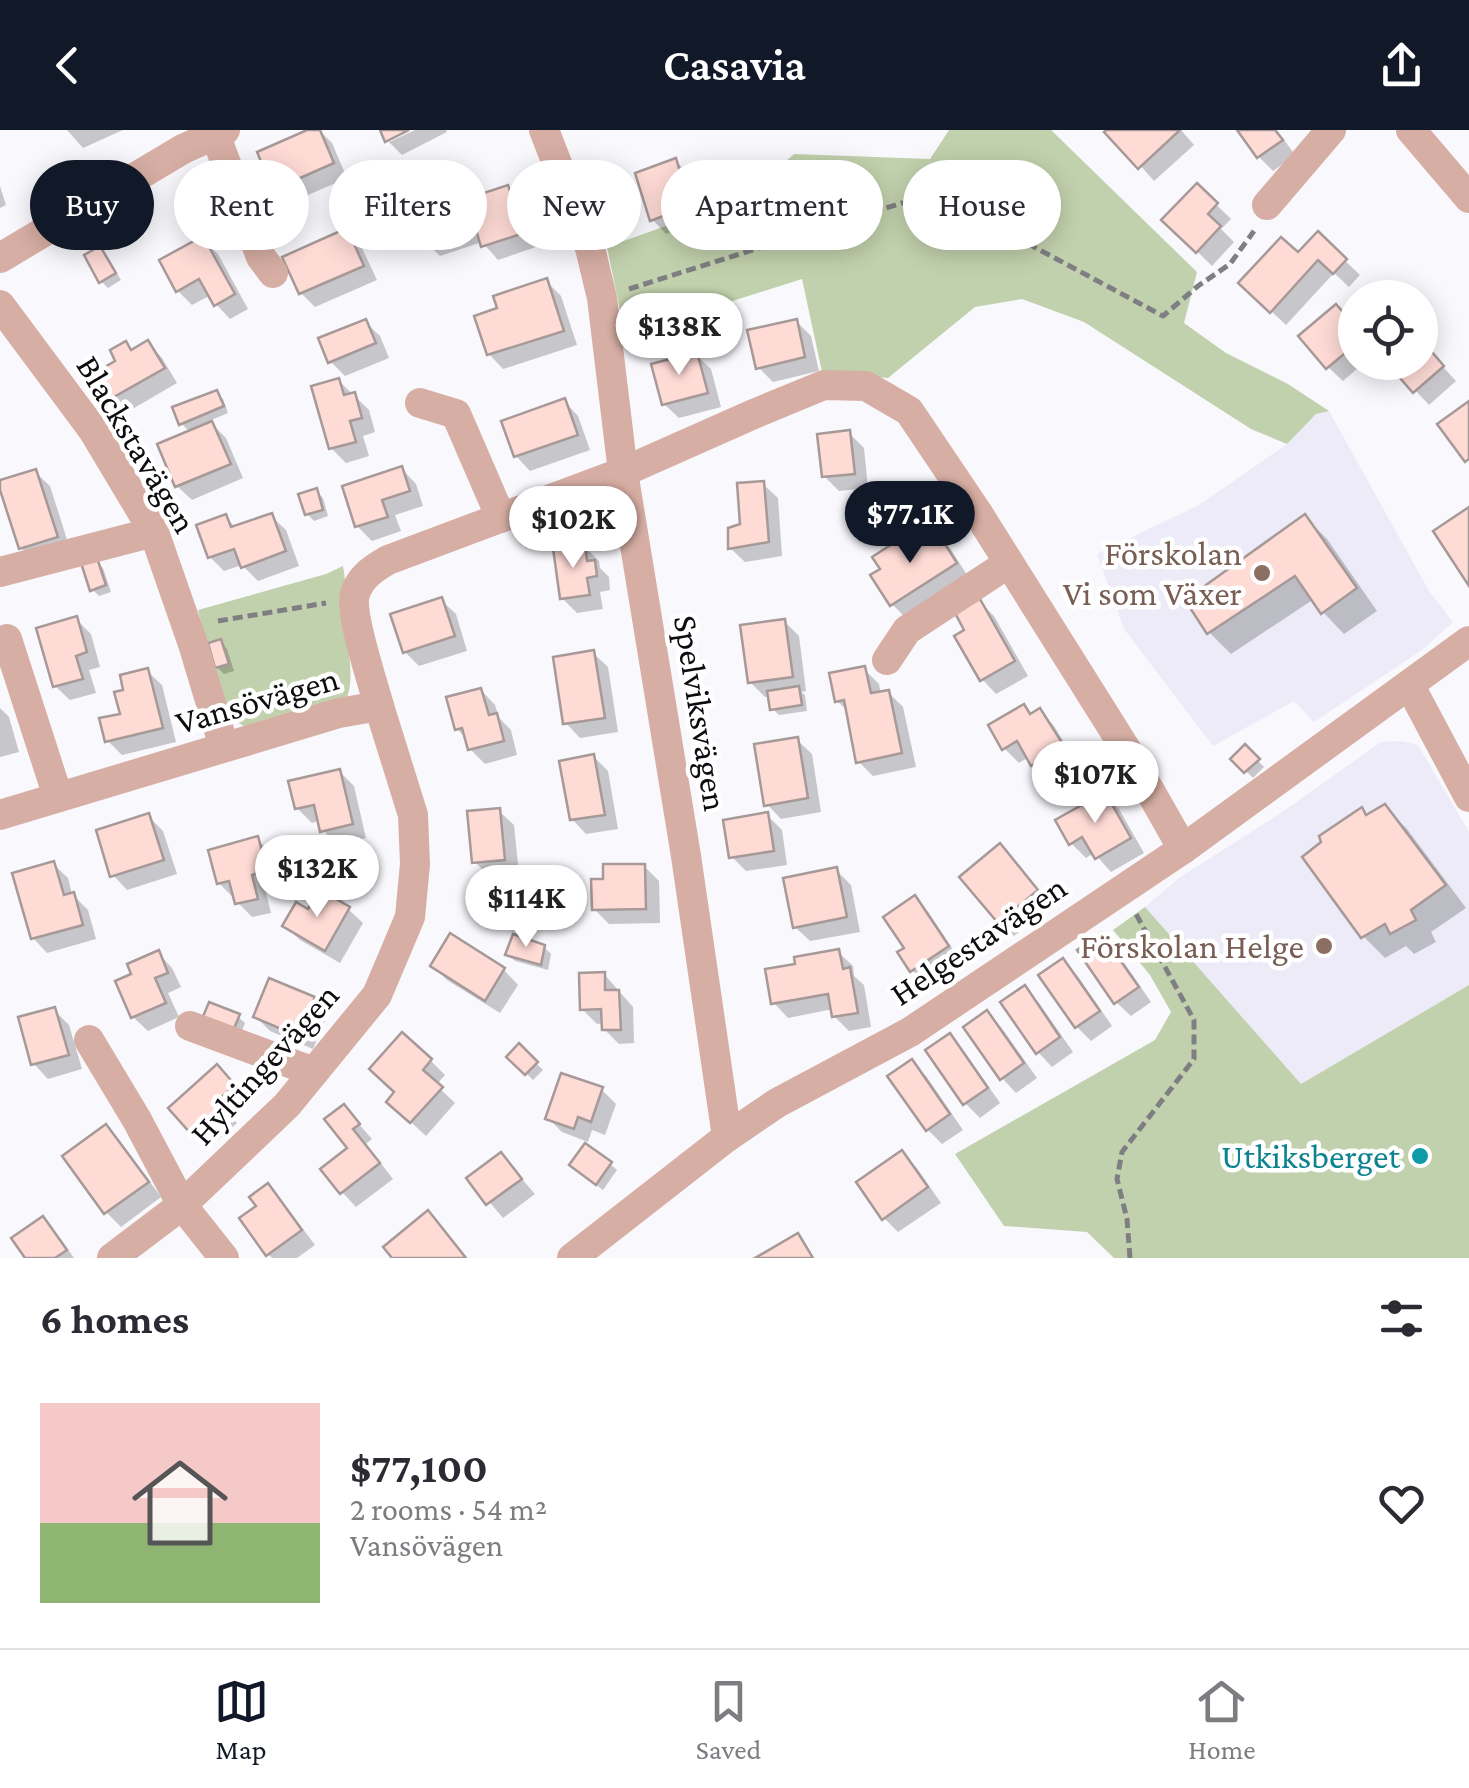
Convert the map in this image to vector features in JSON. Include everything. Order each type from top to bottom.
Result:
[{"type":"street","name":"Spelviksvägen","points":[[544,130],[590,248],[602,298],[623,472],[686,856],[726,1138]]},
{"type":"street","points":[[1266,205],[1330,130]]},
{"type":"street","points":[[1412,130],[1469,198]]},
{"type":"street","points":[[0,258],[183,149],[220,132],[261,257],[273,273]]},
{"type":"street","name":"Blackstavägen","points":[[0,305],[93,430],[154,532],[224,748]]},
{"type":"street","points":[[353,598],[371,570],[388,560],[623,472],[824,385],[866,386],[909,411],[1129,754],[1183,849]]},
{"type":"street","points":[[420,404],[456,414],[501,518]]},
{"type":"street","points":[[0,572],[154,532]]},
{"type":"street","points":[[887,660],[907,630],[1009,563]]},
{"type":"street","name":"Vansövägen","points":[[0,815],[339,713],[379,706],[353,598]]},
{"type":"street","points":[[7,639],[58,797]]},
{"type":"street","name":"Helgestavägen","points":[[572,1258],[726,1138],[778,1103],[910,1032],[1183,849],[1469,641]]},
{"type":"street","points":[[1410,686],[1469,798]]},
{"type":"street","name":"Hyltingevägen","points":[[112,1258],[182,1205],[287,1105],[377,995],[410,918],[415,864],[413,815],[379,706]]},
{"type":"street","points":[[190,1026],[314,1072]]},
{"type":"street","points":[[89,1040],[182,1205],[224,1258]]},
{"type":"path","points":[[602,298],[902,203],[929,205],[982,218],[1163,316],[1230,264],[1257,228],[1266,205]]},
{"type":"path","points":[[187,626],[353,598]]},
{"type":"path","points":[[1122,889],[1194,1020],[1194,1059],[1122,1152],[1116,1179],[1127,1219],[1130,1258]]},
{"type":"shaded area","name":"Förskolan Vi som Växer","points":[[1329,411],[1429,591],[1453,622],[1422,650],[1314,722],[1294,701],[1213,746],[1124,629],[1097,554],[1199,505],[1287,444],[1316,414]]},
{"type":"shaded area","name":"Förskolan Helge","points":[[1381,742],[1418,745],[1469,832],[1469,985],[1301,1084],[1145,907],[1179,878],[1278,815]]},
{"type":"green space","points":[[949,130],[1051,130],[1197,272],[1184,323],[1226,353],[1288,384],[1329,411],[1316,414],[1287,444],[1251,429],[1084,322],[1022,299],[975,307],[888,378],[822,372],[802,279],[625,335],[608,250],[641,250],[641,235],[661,228],[661,250],[883,250],[883,160],[787,160],[794,154],[930,159]]},
{"type":"green space","points":[[343,566],[350,671],[347,698],[249,729],[230,718],[216,683],[198,610]]},
{"type":"green space","points":[[1145,907],[1301,1084],[1469,985],[1469,1258],[1114,1258],[1087,1232],[1004,1226],[955,1154],[1155,1040],[1171,1012],[1150,975],[1113,930]]},
{"type":"building","points":[[307,130],[320,130],[333,160],[309,174],[309,160],[260,160],[257,152]]},
{"type":"building","points":[[380,130],[409,130],[385,142]]},
{"type":"building","points":[[1106,130],[1180,130],[1138,169]]},
{"type":"building","points":[[1237,130],[1275,130],[1283,140],[1257,158]]},
{"type":"building","points":[[661,163],[661,217],[650,221],[641,192],[641,171]]},
{"type":"building","points":[[1197,183],[1218,203],[1208,214],[1221,226],[1196,253],[1161,220]]},
{"type":"building","points":[[507,185],[507,239],[487,245],[487,192]]},
{"type":"building","points":[[1318,231],[1347,259],[1333,274],[1318,260],[1270,313],[1238,283],[1281,237],[1298,252]]},
{"type":"building","points":[[329,236],[329,250],[357,250],[364,266],[299,294],[282,257],[309,250],[309,245]]},
{"type":"building","points":[[102,250],[116,273],[99,283],[84,255]]},
{"type":"building","points":[[177,250],[211,250],[235,294],[214,306],[199,279],[176,292],[159,260]]},
{"type":"building","points":[[547,278],[564,331],[487,355],[474,316],[497,308],[493,296]]},
{"type":"building","points":[[1336,304],[1338,306],[1338,359],[1326,369],[1298,336]]},
{"type":"building","points":[[366,319],[376,343],[328,363],[318,338]]},
{"type":"building","points":[[797,319],[805,357],[756,369],[747,330]]},
{"type":"building","points":[[148,340],[165,368],[112,398],[96,372],[115,361],[110,350],[126,341],[131,350]]},
{"type":"building","points":[[697,352],[708,393],[662,405],[651,364]]},
{"type":"building","points":[[339,378],[344,395],[355,392],[362,418],[350,421],[356,442],[329,449],[311,386]]},
{"type":"building","points":[[1402,380],[1428,380],[1413,393]]},
{"type":"building","points":[[217,390],[224,406],[179,425],[172,407]]},
{"type":"building","points":[[565,398],[578,435],[514,457],[501,421]]},
{"type":"building","points":[[1469,401],[1469,459],[1465,462],[1437,424]]},
{"type":"building","points":[[212,421],[231,464],[175,487],[157,444]]},
{"type":"building","points":[[850,430],[855,474],[822,477],[817,434]]},
{"type":"building","points":[[402,466],[410,491],[382,500],[388,517],[355,527],[342,486]]},
{"type":"building","points":[[36,469],[58,537],[19,549],[0,480]]},
{"type":"building","points":[[764,481],[769,542],[728,549],[728,528],[740,524],[737,483]]},
{"type":"building","points":[[896,485],[913,511],[879,533],[862,506]]},
{"type":"building","points":[[317,488],[323,510],[305,515],[298,494]]},
{"type":"building","points":[[1469,507],[1469,586],[1433,531]]},
{"type":"building","points":[[272,513],[286,551],[241,568],[234,549],[208,558],[196,525],[226,514],[231,527]]},
{"type":"building","points":[[1305,514],[1357,588],[1321,614],[1295,576],[1207,634],[1185,600]]},
{"type":"building","points":[[936,530],[957,563],[890,606],[870,575],[880,569],[872,557],[906,535],[913,545]]},
{"type":"building","points":[[585,544],[587,561],[595,560],[597,576],[587,578],[590,595],[560,599],[553,548]]},
{"type":"building","points":[[97,558],[106,585],[90,591],[81,563]]},
{"type":"building","points":[[442,597],[455,636],[403,653],[390,614]]},
{"type":"building","points":[[980,599],[1015,661],[980,681],[954,636],[964,630],[955,613]]},
{"type":"building","points":[[77,616],[87,652],[76,656],[83,679],[53,687],[36,628]]},
{"type":"building","points":[[785,619],[793,677],[748,683],[740,625]]},
{"type":"building","points":[[221,639],[229,664],[215,668],[208,643]]},
{"type":"building","points":[[594,650],[605,718],[563,724],[553,657]]},
{"type":"building","points":[[865,666],[871,693],[889,690],[902,753],[856,763],[844,700],[835,702],[829,673]]},
{"type":"building","points":[[148,668],[163,728],[105,742],[99,718],[120,714],[114,692],[123,690],[120,675]]},
{"type":"building","points":[[799,686],[802,705],[770,710],[767,691]]},
{"type":"building","points":[[481,688],[489,715],[497,713],[504,741],[468,750],[462,728],[455,730],[446,697]]},
{"type":"building","points":[[1024,704],[1030,714],[1040,708],[1064,746],[1031,766],[1017,741],[1002,750],[988,725]]},
{"type":"building","points":[[798,737],[808,798],[764,806],[754,744]]},
{"type":"building","points":[[1245,744],[1260,759],[1244,773],[1230,759]]},
{"type":"building","points":[[594,754],[605,815],[570,820],[559,761]]},
{"type":"building","points":[[340,769],[353,824],[320,832],[314,805],[295,809],[288,781]]},
{"type":"building","points":[[1105,792],[1131,838],[1095,859],[1082,837],[1069,845],[1055,820]]},
{"type":"building","points":[[1385,804],[1446,885],[1411,910],[1416,920],[1390,934],[1385,924],[1361,938],[1302,857],[1321,842],[1319,836],[1362,807],[1366,815]]},
{"type":"building","points":[[500,808],[505,860],[472,863],[467,811]]},
{"type":"building","points":[[768,812],[774,851],[729,858],[723,820]]},
{"type":"building","points":[[149,813],[164,860],[110,877],[96,830]]},
{"type":"building","points":[[258,836],[267,870],[252,875],[258,899],[235,904],[229,881],[217,884],[208,850]]},
{"type":"building","points":[[1000,843],[1038,890],[998,923],[959,877]]},
{"type":"building","points":[[54,861],[64,895],[74,892],[83,925],[31,939],[12,873]]},
{"type":"building","points":[[603,864],[645,864],[646,909],[592,910],[591,879],[603,879]]},
{"type":"building","points":[[837,867],[847,917],[793,928],[783,878]]},
{"type":"building","points":[[319,889],[350,907],[325,951],[282,926],[296,902],[308,909]]},
{"type":"building","points":[[915,895],[949,946],[910,972],[897,952],[904,948],[883,917]]},
{"type":"building","points":[[450,933],[505,968],[485,1001],[430,966]]},
{"type":"building","points":[[1101,933],[1139,987],[1114,1004],[1077,950]]},
{"type":"building","points":[[513,934],[545,945],[541,965],[505,955]]},
{"type":"building","points":[[839,949],[843,969],[850,967],[858,1013],[832,1017],[828,994],[771,1004],[765,969],[795,964],[794,957]]},
{"type":"building","points":[[159,950],[168,973],[155,978],[166,1003],[131,1018],[115,981],[131,974],[127,964]]},
{"type":"building","points":[[1063,958],[1100,1011],[1075,1028],[1038,975]]},
{"type":"building","points":[[605,972],[605,990],[619,990],[621,1030],[602,1030],[601,1009],[580,1010],[579,973]]},
{"type":"building","points":[[269,978],[315,997],[298,1036],[253,1017]]},
{"type":"building","points":[[1025,985],[1060,1037],[1036,1054],[1000,1002]]},
{"type":"building","points":[[209,1002],[240,1014],[233,1031],[202,1019]]},
{"type":"building","points":[[55,1007],[69,1055],[31,1065],[18,1017]]},
{"type":"building","points":[[987,1010],[1024,1063],[1000,1080],[963,1027]]},
{"type":"building","points":[[402,1032],[432,1059],[423,1070],[443,1087],[410,1123],[386,1102],[394,1092],[369,1069]]},
{"type":"building","points":[[950,1033],[988,1088],[963,1105],[925,1050]]},
{"type":"building","points":[[519,1043],[538,1062],[525,1075],[506,1057]]},
{"type":"building","points":[[912,1059],[950,1114],[926,1131],[887,1076]]},
{"type":"building","points":[[217,1064],[235,1085],[218,1100],[224,1107],[192,1135],[168,1108]]},
{"type":"building","points":[[561,1073],[603,1087],[591,1122],[578,1117],[574,1129],[545,1119]]},
{"type":"building","points":[[344,1104],[360,1124],[353,1129],[380,1163],[340,1194],[320,1169],[347,1148],[324,1119]]},
{"type":"building","points":[[106,1124],[149,1182],[104,1214],[62,1156]]},
{"type":"building","points":[[585,1143],[612,1162],[596,1185],[569,1165]]},
{"type":"building","points":[[902,1150],[928,1187],[882,1220],[856,1182]]},
{"type":"building","points":[[501,1152],[522,1179],[486,1205],[466,1178]]},
{"type":"building","points":[[268,1183],[302,1230],[266,1256],[239,1218],[256,1206],[249,1197]]},
{"type":"building","points":[[428,1210],[466,1258],[392,1258],[383,1247]]},
{"type":"building","points":[[43,1216],[67,1250],[55,1258],[25,1258],[11,1238]]},
{"type":"building","points":[[798,1233],[813,1258],[755,1258]]},
{"type":"place","name":"Förskolan Vi som Växer","points":[[1262,573]]},
{"type":"place","name":"Förskolan Helge","points":[[1324,946]]},
{"type":"place","name":"Utkiksberget","points":[[1420,1156]]}]
